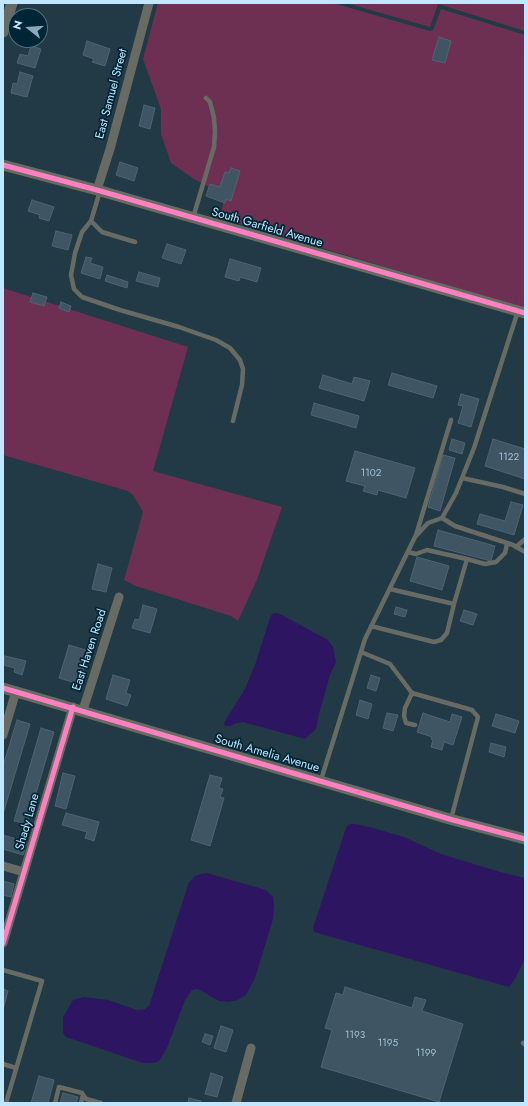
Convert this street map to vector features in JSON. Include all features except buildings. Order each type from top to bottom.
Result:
[{"type":"street","points":[[3,32],[12,3]]},
{"type":"street","name":"East Samuel Street","points":[[98,190],[150,3]]},
{"type":"street","name":"South Garfield Avenue","points":[[3,165],[98,190],[522,312]]},
{"type":"street","name":"East Haven Road","points":[[78,709],[119,597]]},
{"type":"street","name":"South Amelia Avenue","points":[[3,688],[451,819],[525,839]]},
{"type":"street","points":[[3,735],[16,691]]},
{"type":"street","name":"Shady Lane","points":[[3,943],[24,872],[78,709]]},
{"type":"street","points":[[3,866],[24,872]]},
{"type":"street","points":[[236,1103],[252,1048]]},
{"type":"lane","points":[[193,218],[214,147],[214,118],[210,102],[206,98]]},
{"type":"lane","points":[[98,190],[91,221],[82,232],[74,253],[71,275],[74,289],[82,297],[120,310],[179,326],[216,340],[230,348],[240,360],[243,369],[242,385],[233,421]]},
{"type":"lane","points":[[91,221],[102,232],[135,242]]},
{"type":"lane","points":[[415,537],[428,523],[442,518],[456,493],[474,448],[522,312]]},
{"type":"lane","points":[[321,780],[365,639],[415,537],[450,420]]},
{"type":"lane","points":[[462,478],[503,487],[525,494]]},
{"type":"lane","points":[[442,518],[455,526],[516,547],[525,552]]},
{"type":"lane","points":[[516,547],[525,539]]},
{"type":"lane","points":[[408,552],[416,554],[427,550],[485,564],[496,562],[505,553],[507,544]]},
{"type":"lane","points":[[372,626],[434,642],[441,640],[447,633],[467,560]]},
{"type":"lane","points":[[390,589],[454,604]]},
{"type":"lane","points":[[361,652],[390,664],[412,693],[472,710],[478,717],[451,819]]},
{"type":"lane","points":[[412,693],[405,708],[404,716],[406,722],[415,725]]},
{"type":"lane","points":[[3,970],[42,981],[6,1103]]},
{"type":"lane","points":[[3,1064],[16,1068]]},
{"type":"lane","points":[[54,1103],[59,1086],[82,1093],[86,1099],[101,1103]]},
{"type":"lane","points":[[81,1103],[83,1095]]},
{"type":"shaded area","points":[[158,3],[333,3],[430,31],[434,28],[441,9],[525,35],[525,308],[220,218],[225,195],[194,179],[171,163],[161,134],[161,109],[143,59]]},
{"type":"shaded area","points":[[346,3],[525,3],[525,31],[438,4],[430,27]]},
{"type":"shaded area","points":[[3,288],[188,347],[153,471],[282,507],[256,582],[238,621],[231,616],[136,586],[124,580],[143,512],[133,495],[128,491],[3,455]]},
{"type":"shaded area","points":[[276,613],[328,640],[333,647],[336,662],[330,675],[316,729],[305,739],[243,722],[230,726],[225,726],[224,723],[245,689],[255,665],[270,618],[272,614]]},
{"type":"shaded area","points":[[350,824],[373,828],[404,837],[441,854],[525,878],[525,958],[515,979],[509,987],[314,932],[313,928],[345,831],[347,826]]},
{"type":"shaded area","points":[[207,873],[266,890],[273,897],[273,919],[255,978],[246,995],[229,1002],[219,1001],[198,989],[192,990],[185,1000],[167,1048],[159,1061],[154,1063],[143,1063],[66,1037],[63,1033],[63,1017],[73,1000],[84,997],[108,1000],[137,1010],[145,1009],[149,1006],[189,882],[195,876]]},
{"type":"cycle path","points":[[3,165],[97,190],[525,313]]},
{"type":"cycle path","points":[[3,688],[453,820],[525,839]]},
{"type":"cycle path","points":[[3,943],[73,707]]}]
